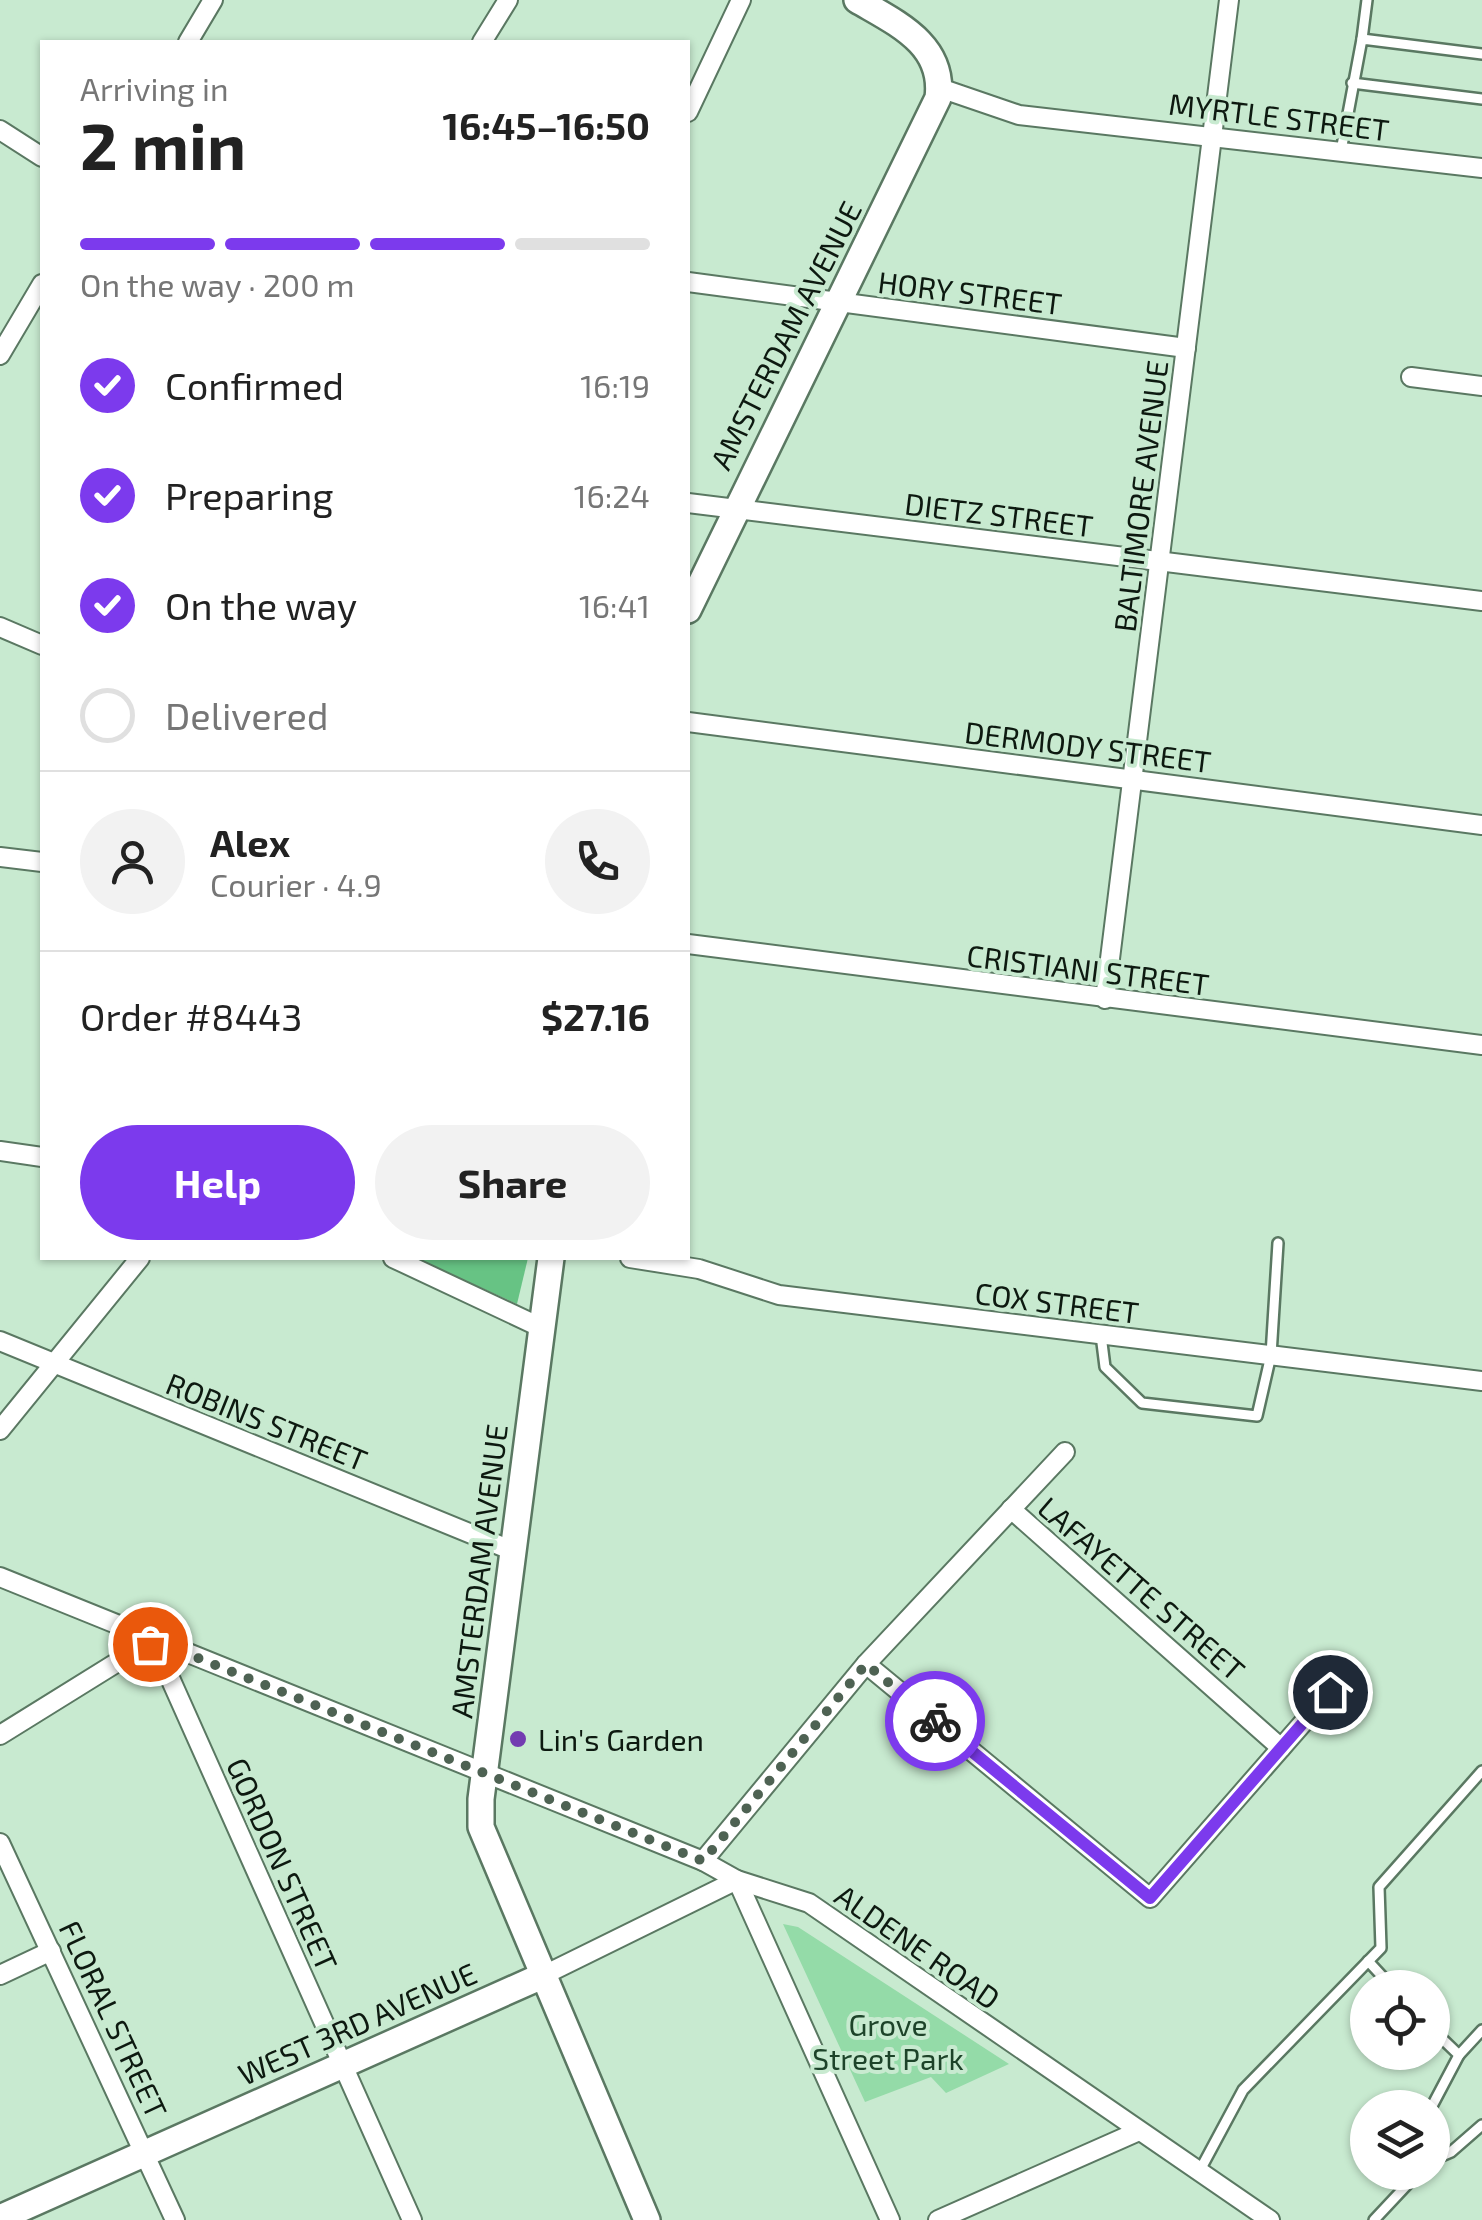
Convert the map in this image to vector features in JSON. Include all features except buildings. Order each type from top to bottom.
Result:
[{"type":"main road","points":[[858,0],[925,46],[936,67],[940,88]]},
{"type":"main road","name":"AMSTERDAM AVENUE","points":[[690,606],[734,509],[935,106],[940,88]]},
{"type":"main road","name":"AMSTERDAM AVENUE","points":[[551,1260],[485,1776],[482,1827],[647,2220]]},
{"type":"main road","name":"WEST 3RD AVENUE","points":[[0,2218],[542,1976]]},
{"type":"street","points":[[189,40],[213,0]]},
{"type":"street","points":[[483,40],[508,0]]},
{"type":"street","points":[[690,108],[741,0]]},
{"type":"street","name":"BALTIMORE AVENUE","points":[[1105,999],[1230,0]]},
{"type":"street","name":"MYRTLE STREET","points":[[940,88],[1007,113],[1482,168]]},
{"type":"street","points":[[0,130],[40,156]]},
{"type":"street","name":"HORY STREET","points":[[690,282],[1186,348]]},
{"type":"street","points":[[0,355],[40,287]]},
{"type":"street","points":[[1411,377],[1482,386]]},
{"type":"street","name":"DIETZ STREET","points":[[690,503],[1482,601]]},
{"type":"street","points":[[0,627],[40,644]]},
{"type":"street","name":"DERMODY STREET","points":[[690,722],[1482,825]]},
{"type":"street","points":[[0,857],[40,862]]},
{"type":"street","name":"CRISTIANI STREET","points":[[690,944],[1482,1045]]},
{"type":"street","points":[[0,1151],[40,1157]]},
{"type":"street","points":[[0,1430],[138,1260]]},
{"type":"street","points":[[397,1260],[542,1328]]},
{"type":"street","name":"COX STREET","points":[[642,1260],[698,1269],[779,1295],[1482,1381]]},
{"type":"street","name":"ROBINS STREET","points":[[0,1341],[513,1551]]},
{"type":"street","points":[[703,1861],[866,1664],[1065,1452]]},
{"type":"street","name":"LAFAYETTE STREET","points":[[1011,1509],[1282,1748]]},
{"type":"street","name":"ALDENE ROAD","points":[[0,1577],[703,1861],[737,1880],[810,1904],[1270,2220]]},
{"type":"street","points":[[0,1734],[153,1640]]},
{"type":"street","name":"GORDON STREET","points":[[153,1640],[412,2220]]},
{"type":"street","points":[[866,1664],[1150,1898],[1330,1692]]},
{"type":"street","name":"FLORAL STREET","points":[[0,1843],[176,2220]]},
{"type":"street","points":[[737,1880],[890,2220]]},
{"type":"street","name":"WEST 3RD AVENUE","points":[[542,1976],[737,1880]]},
{"type":"street","points":[[0,1974],[51,1951]]},
{"type":"street","points":[[938,2220],[1139,2131]]},
{"type":"lane","points":[[1341,151],[1367,0]]},
{"type":"lane","points":[[1362,40],[1482,54]]},
{"type":"lane","points":[[1352,83],[1482,100]]},
{"type":"lane","points":[[1101,1335],[1105,1367],[1142,1404],[1236,1417],[1257,1416],[1270,1355],[1278,1243]]},
{"type":"lane","points":[[1200,2172],[1244,2090],[1380,1948],[1380,1887],[1482,1772]]},
{"type":"lane","points":[[1368,1962],[1376,1970]]},
{"type":"lane","points":[[1440,2090],[1458,2056],[1482,2030]]},
{"type":"lane","points":[[1450,2047],[1458,2056]]},
{"type":"lane","points":[[1450,2152],[1482,2125]]},
{"type":"lane","points":[[1374,2220],[1402,2190]]},
{"type":"green space","points":[[419,1260],[528,1260],[517,1304]]},
{"type":"green space","name":"Grove Street Park","points":[[783,1924],[798,1927],[1009,2064],[946,2093],[931,2077],[865,2102]]},
{"type":"way so far","points":[[150,1644],[153,1640],[703,1861],[866,1664],[935,1721]]},
{"type":"place","name":"Lin's Garden","points":[[518,1739]]},
{"type":"route","points":[[935,1721],[1150,1898],[1330,1692]]}]
